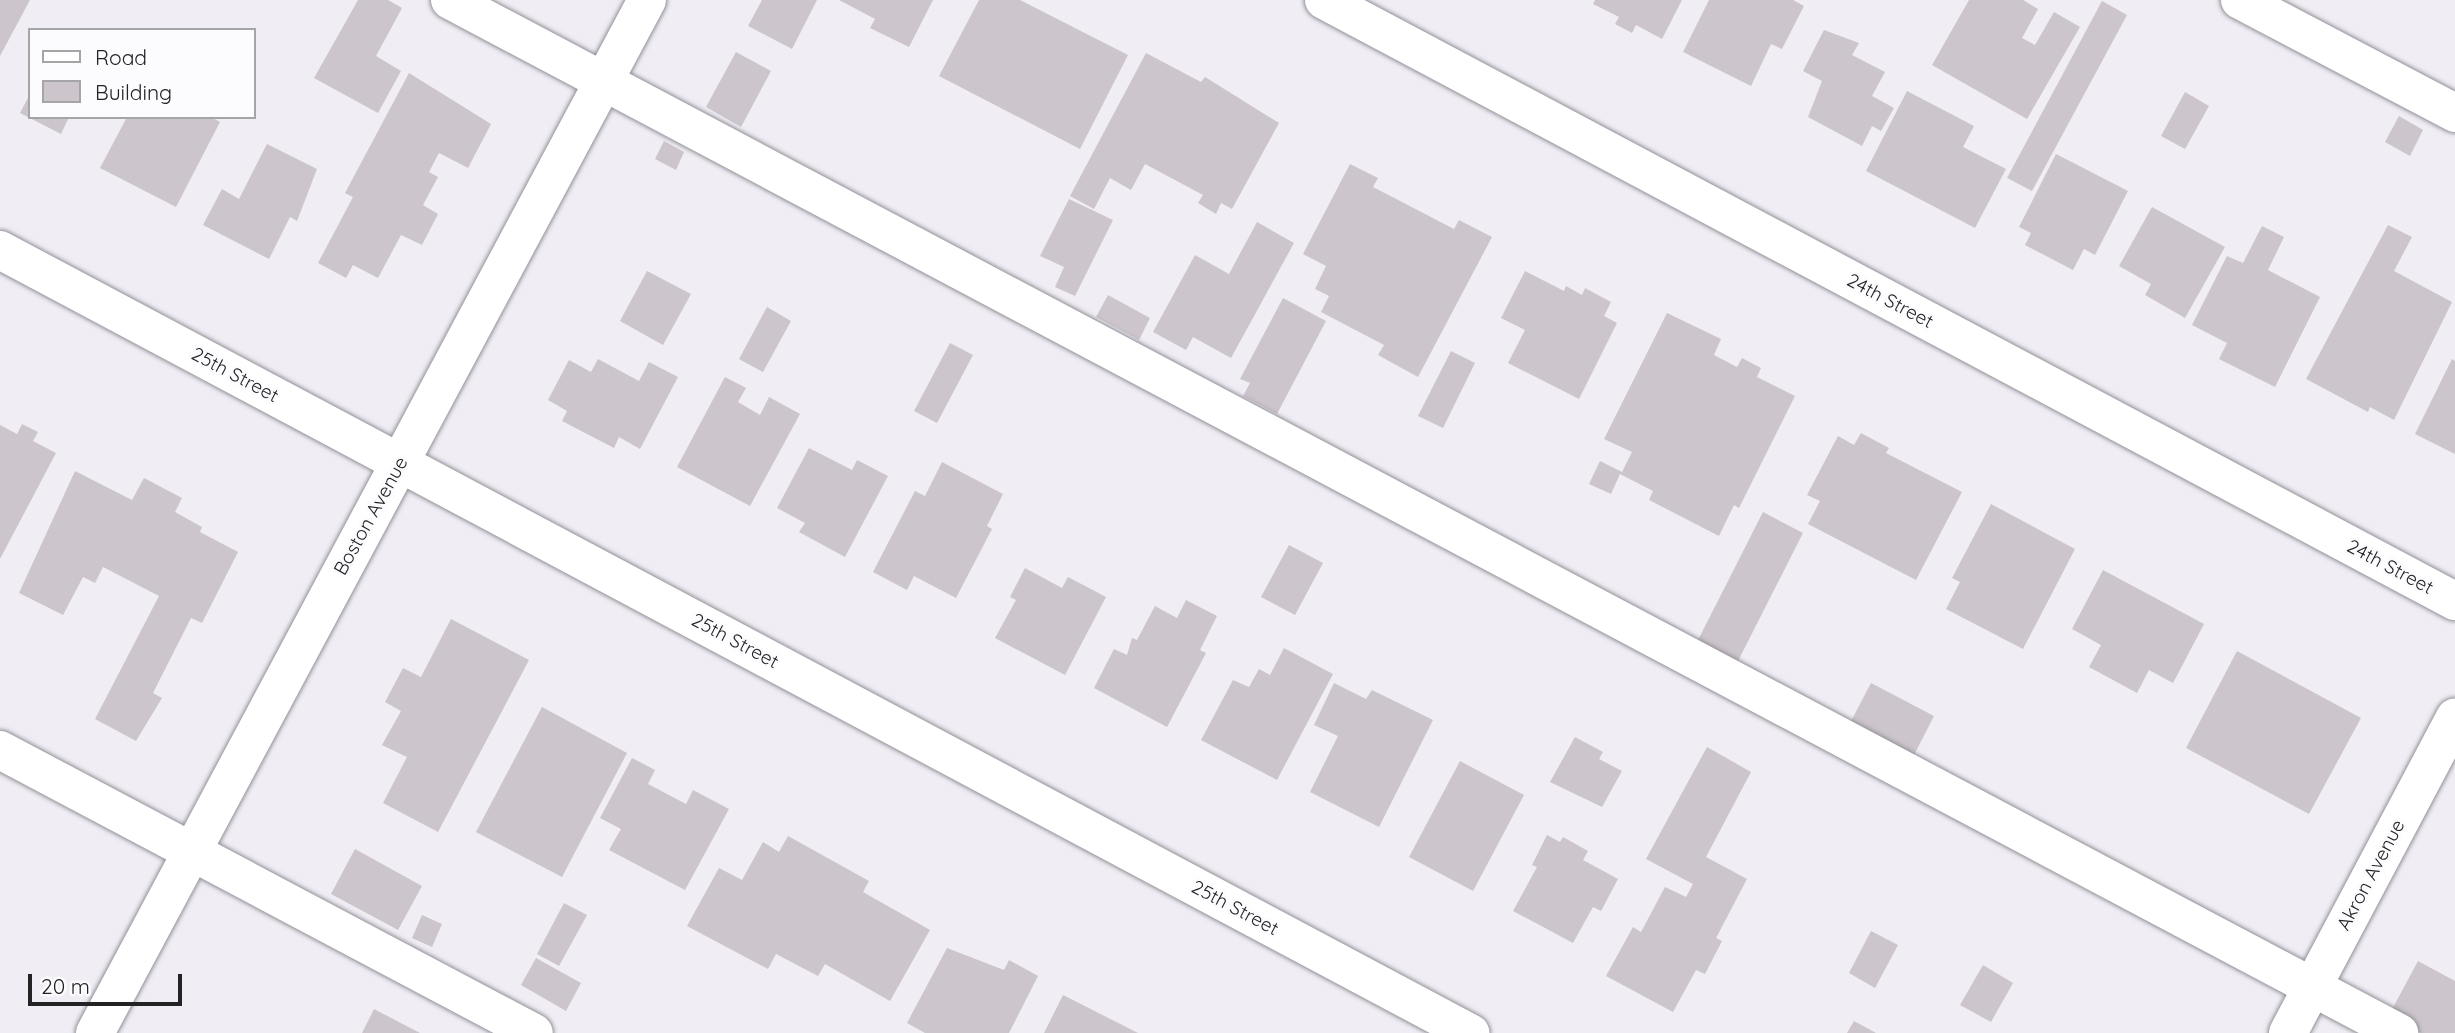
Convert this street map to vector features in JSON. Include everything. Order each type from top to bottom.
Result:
[{"type":"street","points":[[450,0],[2399,1033]]},
{"type":"street","name":"Boston Avenue","points":[[95,1033],[647,0]]},
{"type":"street","name":"24th Street","points":[[1324,0],[2455,601]]},
{"type":"street","points":[[2240,0],[2455,113]]},
{"type":"street","name":"25th Street","points":[[0,250],[1470,1033]]},
{"type":"street","name":"Akron Avenue","points":[[2288,1033],[2455,718]]},
{"type":"street","points":[[0,750],[534,1033]]},
{"type":"building","points":[[0,0],[30,0],[0,56]]},
{"type":"building","points":[[358,0],[388,0],[402,8],[376,56],[401,71],[378,113],[314,78]]},
{"type":"building","points":[[762,0],[817,0],[792,49],[748,26]]},
{"type":"building","points":[[839,0],[933,0],[909,47],[870,28],[875,19]]},
{"type":"building","points":[[979,0],[1020,0],[1128,55],[1080,149],[939,76]]},
{"type":"building","points":[[1595,0],[1682,0],[1662,39],[1636,25],[1632,33],[1615,24],[1619,17],[1593,4]]},
{"type":"building","points":[[1709,0],[1793,0],[1804,6],[1782,49],[1771,44],[1751,86],[1683,52]]},
{"type":"building","points":[[1969,0],[2023,0],[2038,9],[2022,38],[2035,45],[2054,12],[2080,27],[2027,119],[1932,65]]},
{"type":"building","points":[[2102,1],[2127,15],[2032,191],[2007,178]]},
{"type":"building","points":[[1824,30],[1859,43],[1852,55],[1885,72],[1872,96],[1894,108],[1881,131],[1872,126],[1862,146],[1808,117],[1822,81],[1803,71]]},
{"type":"building","points":[[736,52],[771,71],[741,127],[706,107]]},
{"type":"building","points":[[1146,53],[1201,82],[1205,77],[1279,123],[1232,209],[1221,203],[1216,214],[1198,203],[1203,195],[1145,164],[1131,190],[1110,178],[1094,209],[1070,196]]},
{"type":"building","points":[[409,73],[491,124],[468,168],[439,153],[429,172],[438,177],[423,205],[438,214],[422,245],[401,235],[378,278],[353,265],[346,278],[318,263],[353,197],[345,193]]},
{"type":"building","points":[[1907,91],[1974,126],[1963,147],[2006,169],[1975,228],[1866,171]]},
{"type":"building","points":[[2185,92],[2209,106],[2185,149],[2161,136]]},
{"type":"building","points":[[28,98],[28,117],[20,113]]},
{"type":"building","points":[[2399,116],[2423,130],[2410,156],[2385,142]]},
{"type":"building","points":[[32,119],[68,119],[61,134]]},
{"type":"building","points":[[126,119],[215,119],[220,122],[176,207],[100,168]]},
{"type":"building","points":[[664,141],[684,152],[676,170],[655,159]]},
{"type":"building","points":[[267,144],[317,169],[297,221],[290,217],[269,259],[203,225],[222,189],[239,199]]},
{"type":"building","points":[[2056,154],[2128,191],[2095,255],[2084,249],[2073,270],[2025,245],[2031,233],[2019,227]]},
{"type":"building","points":[[1350,164],[1378,178],[1373,187],[1454,229],[1459,220],[1492,237],[1418,377],[1378,355],[1384,345],[1321,312],[1329,296],[1315,289],[1326,266],[1303,254]]},
{"type":"building","points":[[1069,199],[1113,220],[1075,296],[1055,287],[1064,267],[1040,256]]},
{"type":"building","points":[[2152,207],[2225,247],[2185,318],[2145,295],[2151,284],[2119,266]]},
{"type":"building","points":[[1257,222],[1294,243],[1231,358],[1193,337],[1186,350],[1153,332],[1195,255],[1229,274]]},
{"type":"building","points":[[2388,225],[2412,237],[2394,271],[2452,302],[2394,420],[2370,407],[2368,412],[2306,379]]},
{"type":"building","points":[[2262,226],[2284,237],[2268,270],[2320,297],[2275,387],[2219,359],[2227,343],[2192,325],[2227,256],[2243,263]]},
{"type":"building","points":[[647,271],[691,294],[663,345],[620,321]]},
{"type":"building","points":[[1525,271],[1564,291],[1566,286],[1582,295],[1585,288],[1611,302],[1604,316],[1617,323],[1579,399],[1508,363],[1525,330],[1501,318]]},
{"type":"building","points":[[1108,295],[1150,318],[1139,340],[1096,317]]},
{"type":"building","points":[[1283,298],[1326,321],[1277,414],[1243,396],[1250,383],[1240,379]]},
{"type":"building","points":[[767,307],[791,321],[763,372],[739,359]]},
{"type":"building","points":[[1667,313],[1721,339],[1714,355],[1737,367],[1742,358],[1761,368],[1757,377],[1795,396],[1739,508],[1734,505],[1719,536],[1649,500],[1653,491],[1620,474],[1611,494],[1589,484],[1600,461],[1622,472],[1632,452],[1604,439]]},
{"type":"building","points":[[950,343],[973,355],[937,423],[914,411]]},
{"type":"building","points":[[1451,351],[1475,363],[1443,428],[1418,416]]},
{"type":"building","points":[[598,359],[639,381],[649,362],[678,377],[640,449],[619,437],[614,448],[562,421],[567,411],[548,400],[569,360],[591,372]]},
{"type":"building","points":[[2452,359],[2455,361],[2455,454],[2415,434]]},
{"type":"building","points":[[725,377],[746,388],[738,402],[760,415],[769,397],[800,414],[750,506],[677,467]]},
{"type":"building","points":[[22,424],[38,432],[33,441],[56,453],[0,559],[0,425],[17,434]]},
{"type":"building","points":[[1861,433],[1889,448],[1886,453],[1962,492],[1916,580],[1808,524],[1820,501],[1807,495],[1838,436],[1854,445]]},
{"type":"building","points":[[809,448],[852,470],[857,460],[888,476],[845,557],[799,532],[805,523],[777,508]]},
{"type":"building","points":[[942,462],[1003,494],[987,526],[992,529],[956,598],[914,576],[907,590],[873,572],[915,491],[925,496]]},
{"type":"building","points":[[75,471],[132,500],[144,478],[182,498],[175,512],[202,527],[200,532],[238,552],[202,623],[191,618],[153,693],[162,698],[136,741],[95,719],[159,596],[103,567],[95,583],[83,577],[63,615],[19,593]]},
{"type":"building","points":[[1991,504],[2075,549],[2023,649],[1946,609],[1960,582],[1952,578]]},
{"type":"building","points":[[1763,512],[1803,533],[1737,663],[1697,642]]},
{"type":"building","points":[[1289,545],[1323,563],[1295,615],[1261,597]]},
{"type":"building","points":[[1025,568],[1062,588],[1068,577],[1106,597],[1065,675],[995,638],[1016,600],[1010,597]]},
{"type":"building","points":[[2103,570],[2204,624],[2173,683],[2149,670],[2137,693],[2089,667],[2101,645],[2072,629]]},
{"type":"building","points":[[1186,600],[1217,616],[1200,650],[1206,653],[1167,727],[1094,688],[1114,649],[1127,655],[1132,638],[1137,640],[1155,606],[1177,618]]},
{"type":"building","points":[[451,619],[529,660],[438,832],[383,803],[407,757],[382,745],[401,711],[385,702],[403,668],[421,677]]},
{"type":"building","points":[[1284,648],[1333,674],[1277,780],[1201,740],[1233,680],[1249,687],[1259,669],[1270,675]]},
{"type":"building","points":[[2237,651],[2361,718],[2309,814],[2186,748]]},
{"type":"building","points":[[1334,683],[1366,699],[1372,690],[1433,720],[1379,827],[1310,792],[1338,736],[1314,725]]},
{"type":"building","points":[[1871,683],[1934,716],[1913,757],[1849,725]]},
{"type":"building","points":[[542,707],[627,753],[562,877],[476,832]]},
{"type":"building","points":[[1575,737],[1603,752],[1599,759],[1622,771],[1602,807],[1550,782]]},
{"type":"building","points":[[1707,747],[1751,772],[1706,857],[1747,879],[1716,938],[1722,941],[1705,974],[1696,970],[1673,1012],[1606,976],[1633,927],[1641,932],[1665,887],[1686,897],[1693,884],[1646,859]]},
{"type":"building","points":[[632,758],[655,770],[648,784],[686,804],[693,790],[729,809],[685,890],[609,850],[621,829],[600,818]]},
{"type":"building","points":[[1460,761],[1524,795],[1473,891],[1409,857]]},
{"type":"building","points":[[1547,835],[1560,842],[1563,837],[1588,851],[1583,860],[1618,879],[1601,911],[1593,907],[1573,943],[1513,911],[1537,867],[1532,865]]},
{"type":"building","points":[[788,836],[869,881],[863,892],[930,930],[890,1001],[825,964],[818,976],[776,954],[768,969],[687,926],[719,868],[742,880],[763,842],[779,852]]},
{"type":"building","points":[[355,849],[422,886],[398,930],[331,894]]},
{"type":"building","points":[[564,903],[587,915],[559,966],[537,954]]},
{"type":"building","points":[[422,915],[442,924],[432,947],[412,938]]},
{"type":"building","points":[[1871,931],[1898,945],[1875,988],[1849,973]]},
{"type":"building","points":[[947,948],[1004,970],[1009,960],[1038,976],[1009,1033],[925,1033],[907,1023]]},
{"type":"building","points":[[536,958],[581,983],[566,1011],[521,985]]},
{"type":"building","points":[[2418,961],[2455,981],[2455,1033],[2421,1033],[2389,1015]]},
{"type":"building","points":[[1983,965],[2013,983],[1991,1022],[1960,1005]]},
{"type":"building","points":[[1063,995],[1138,1033],[1044,1033]]},
{"type":"building","points":[[374,1009],[420,1033],[362,1033]]},
{"type":"building","points":[[1854,1021],[1876,1033],[1847,1033]]}]
